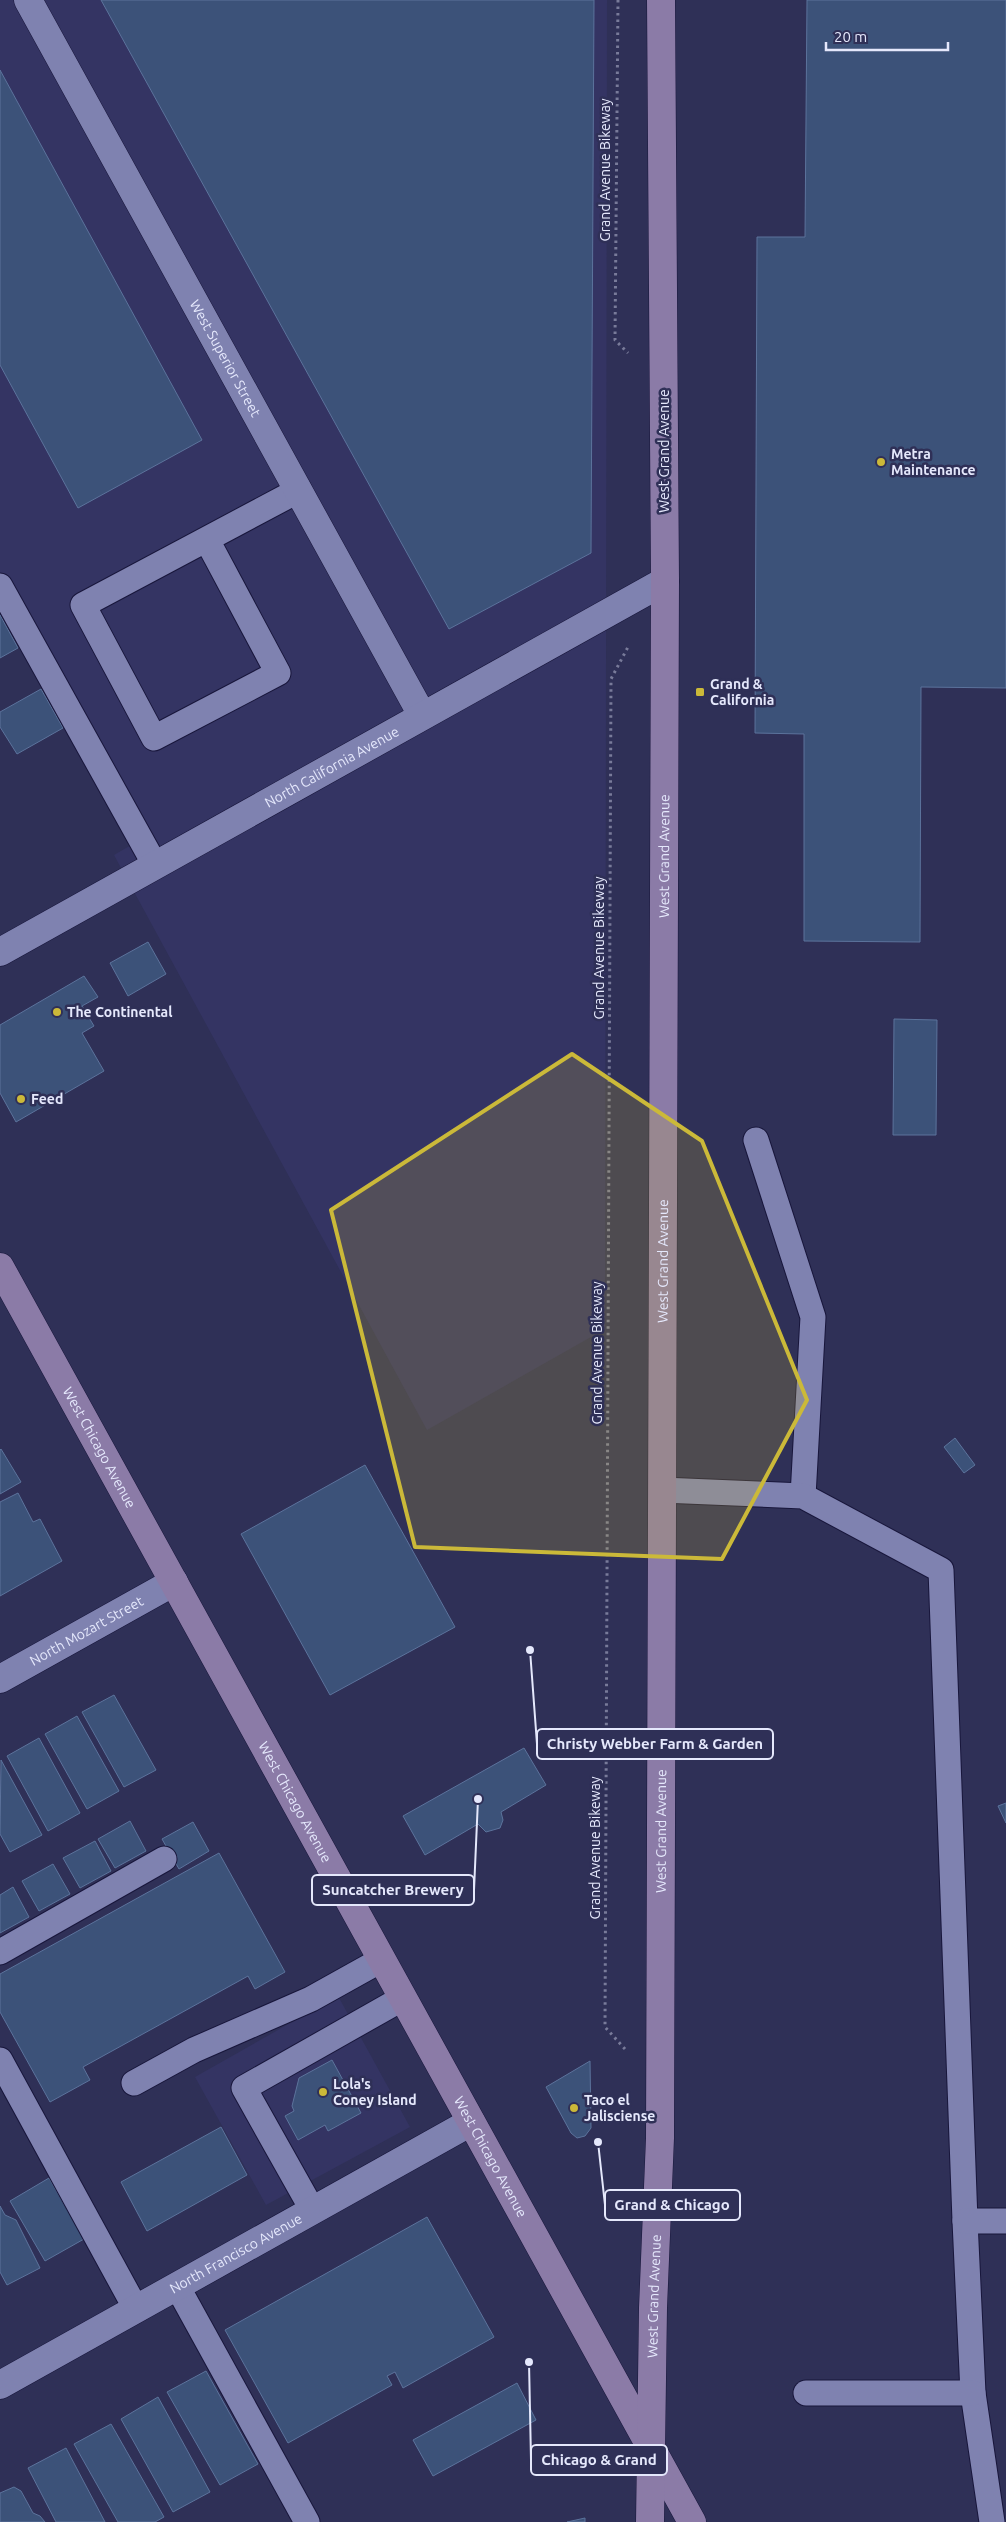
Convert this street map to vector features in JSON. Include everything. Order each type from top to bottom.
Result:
[{"type":"main road","name":"West Grand Avenue","points":[[650,2522],[650,2446],[660,2138],[665,581],[661,0]]},
{"type":"main road","name":"West Chicago Avenue","points":[[0,1266],[692,2522]]},
{"type":"street","name":"West Superior Street","points":[[28,0],[422,715]]},
{"type":"street","name":"North California Avenue","points":[[0,952],[665,581]]},
{"type":"street","name":"North Mozart Street","points":[[0,1679],[174,1582]]},
{"type":"street","name":"North Francisco Avenue","points":[[0,2385],[472,2122]]},
{"type":"lane","points":[[207,540],[278,672],[154,738],[83,606],[299,490]]},
{"type":"lane","points":[[0,586],[155,865]]},
{"type":"lane","points":[[756,1140],[813,1317],[803,1496]]},
{"type":"lane","points":[[662,1490],[803,1496],[941,1570],[973,2393],[992,2522]]},
{"type":"lane","points":[[0,1952],[164,1859]]},
{"type":"lane","points":[[134,2083],[194,2050],[311,1998],[381,1960]]},
{"type":"lane","points":[[313,2211],[244,2088],[403,1998]]},
{"type":"lane","points":[[0,2060],[136,2309]]},
{"type":"lane","points":[[965,2221],[1006,2220]]},
{"type":"lane","points":[[177,2286],[307,2522]]},
{"type":"lane","points":[[806,2393],[973,2393]]},
{"type":"path","name":"Grand Avenue Bikeway","points":[[615,340],[618,0]]},
{"type":"path","name":"Grand Avenue Bikeway","points":[[605,2028],[611,679]]},
{"type":"highlighted area","points":[[572,1054],[702,1141],[807,1400],[722,1559],[415,1547],[331,1210]]},
{"type":"shaded area","points":[[0,0],[607,0],[605,1329],[427,1430],[114,855],[140,840],[0,586]]},
{"type":"shaded area","points":[[338,1996],[410,2127],[266,2205],[195,2077]]},
{"type":"building","points":[[101,0],[594,0],[591,553],[449,629]]},
{"type":"building","name":"Metra Maintenance","points":[[807,0],[1006,0],[1006,688],[921,687],[920,942],[804,941],[804,734],[755,733],[757,237],[805,237]]},
{"type":"building","points":[[0,70],[202,440],[78,508],[0,365]]},
{"type":"building","points":[[0,615],[18,648],[0,658]]},
{"type":"building","points":[[41,689],[63,728],[17,754],[0,727],[0,712]]},
{"type":"building","points":[[148,942],[166,974],[128,996],[110,963]]},
{"type":"building","points":[[84,976],[98,997],[82,1006],[94,1026],[82,1033],[104,1071],[16,1122],[0,1093],[0,1025]]},
{"type":"building","points":[[894,1019],[937,1020],[936,1135],[893,1135]]},
{"type":"building","points":[[955,1438],[975,1465],[964,1473],[944,1447]]},
{"type":"building","points":[[0,1450],[21,1482],[0,1494]]},
{"type":"building","points":[[365,1465],[455,1627],[330,1695],[241,1534]]},
{"type":"building","points":[[18,1493],[33,1522],[40,1519],[62,1561],[0,1596],[0,1502]]},
{"type":"building","points":[[114,1695],[156,1770],[124,1787],[82,1712]]},
{"type":"building","points":[[77,1716],[119,1791],[87,1809],[45,1734]]},
{"type":"building","points":[[39,1738],[80,1813],[48,1831],[7,1756]]},
{"type":"building","points":[[524,1748],[546,1785],[501,1812],[503,1820],[500,1828],[486,1832],[478,1824],[425,1855],[403,1816]]},
{"type":"building","points":[[1,1760],[42,1835],[10,1852],[0,1834]]},
{"type":"building","points":[[1006,1803],[1006,1823],[998,1806]]},
{"type":"building","points":[[130,1821],[146,1851],[115,1868],[98,1839]]},
{"type":"building","points":[[193,1822],[209,1851],[179,1869],[162,1839]]},
{"type":"building","points":[[95,1841],[111,1871],[80,1888],[63,1858]]},
{"type":"building","points":[[219,1853],[285,1972],[255,1989],[248,1976],[83,2067],[90,2080],[50,2102],[0,2012],[0,1974]]},
{"type":"building","points":[[53,1864],[70,1894],[39,1911],[22,1881]]},
{"type":"building","points":[[13,1887],[29,1917],[0,1933],[0,1895]]},
{"type":"building","name":"Lola's Coney Island","points":[[332,2060],[361,2113],[328,2131],[325,2125],[298,2140],[285,2116],[294,2111],[292,2106],[299,2078]]},
{"type":"building","name":"Taco el Jalisciense","points":[[590,2061],[591,2128],[585,2136],[577,2138],[571,2133],[546,2087]]},
{"type":"building","points":[[221,2127],[247,2175],[147,2231],[121,2182]]},
{"type":"building","points":[[49,2178],[84,2239],[45,2261],[10,2201]]},
{"type":"building","points":[[0,2206],[5,2215],[16,2220],[40,2268],[7,2285],[0,2272]]},
{"type":"building","points":[[427,2217],[494,2337],[403,2388],[395,2372],[387,2376],[392,2385],[288,2443],[225,2330]]},
{"type":"building","points":[[206,2371],[258,2464],[220,2485],[167,2392]]},
{"type":"building","points":[[517,2383],[536,2420],[433,2476],[413,2440]]},
{"type":"building","points":[[158,2397],[210,2492],[173,2512],[121,2419]]},
{"type":"building","points":[[111,2424],[164,2517],[155,2522],[118,2522],[74,2444]]},
{"type":"building","points":[[66,2448],[105,2522],[56,2522],[28,2468]]},
{"type":"building","points":[[14,2487],[21,2491],[33,2513],[40,2516],[45,2522],[0,2522],[0,2493]]},
{"type":"building","points":[[585,2518],[585,2522],[567,2522]]},
{"type":"place","name":"Metra Maintenance","points":[[881,462]]},
{"type":"place","name":"Grand & California","points":[[700,692]]},
{"type":"place","name":"The Continental","points":[[57,1012]]},
{"type":"place","name":"Feed","points":[[21,1099]]},
{"type":"place","name":"Christy Webber Farm & Garden","points":[[530,1650]]},
{"type":"place","name":"Suncatcher Brewery","points":[[478,1799]]},
{"type":"place","name":"Lola's Coney Island","points":[[323,2092]]},
{"type":"place","name":"Taco el Jalisciense","points":[[574,2108]]},
{"type":"place","name":"Grand & Chicago","points":[[598,2142]]},
{"type":"place","name":"Chicago & Grand","points":[[529,2362]]}]
